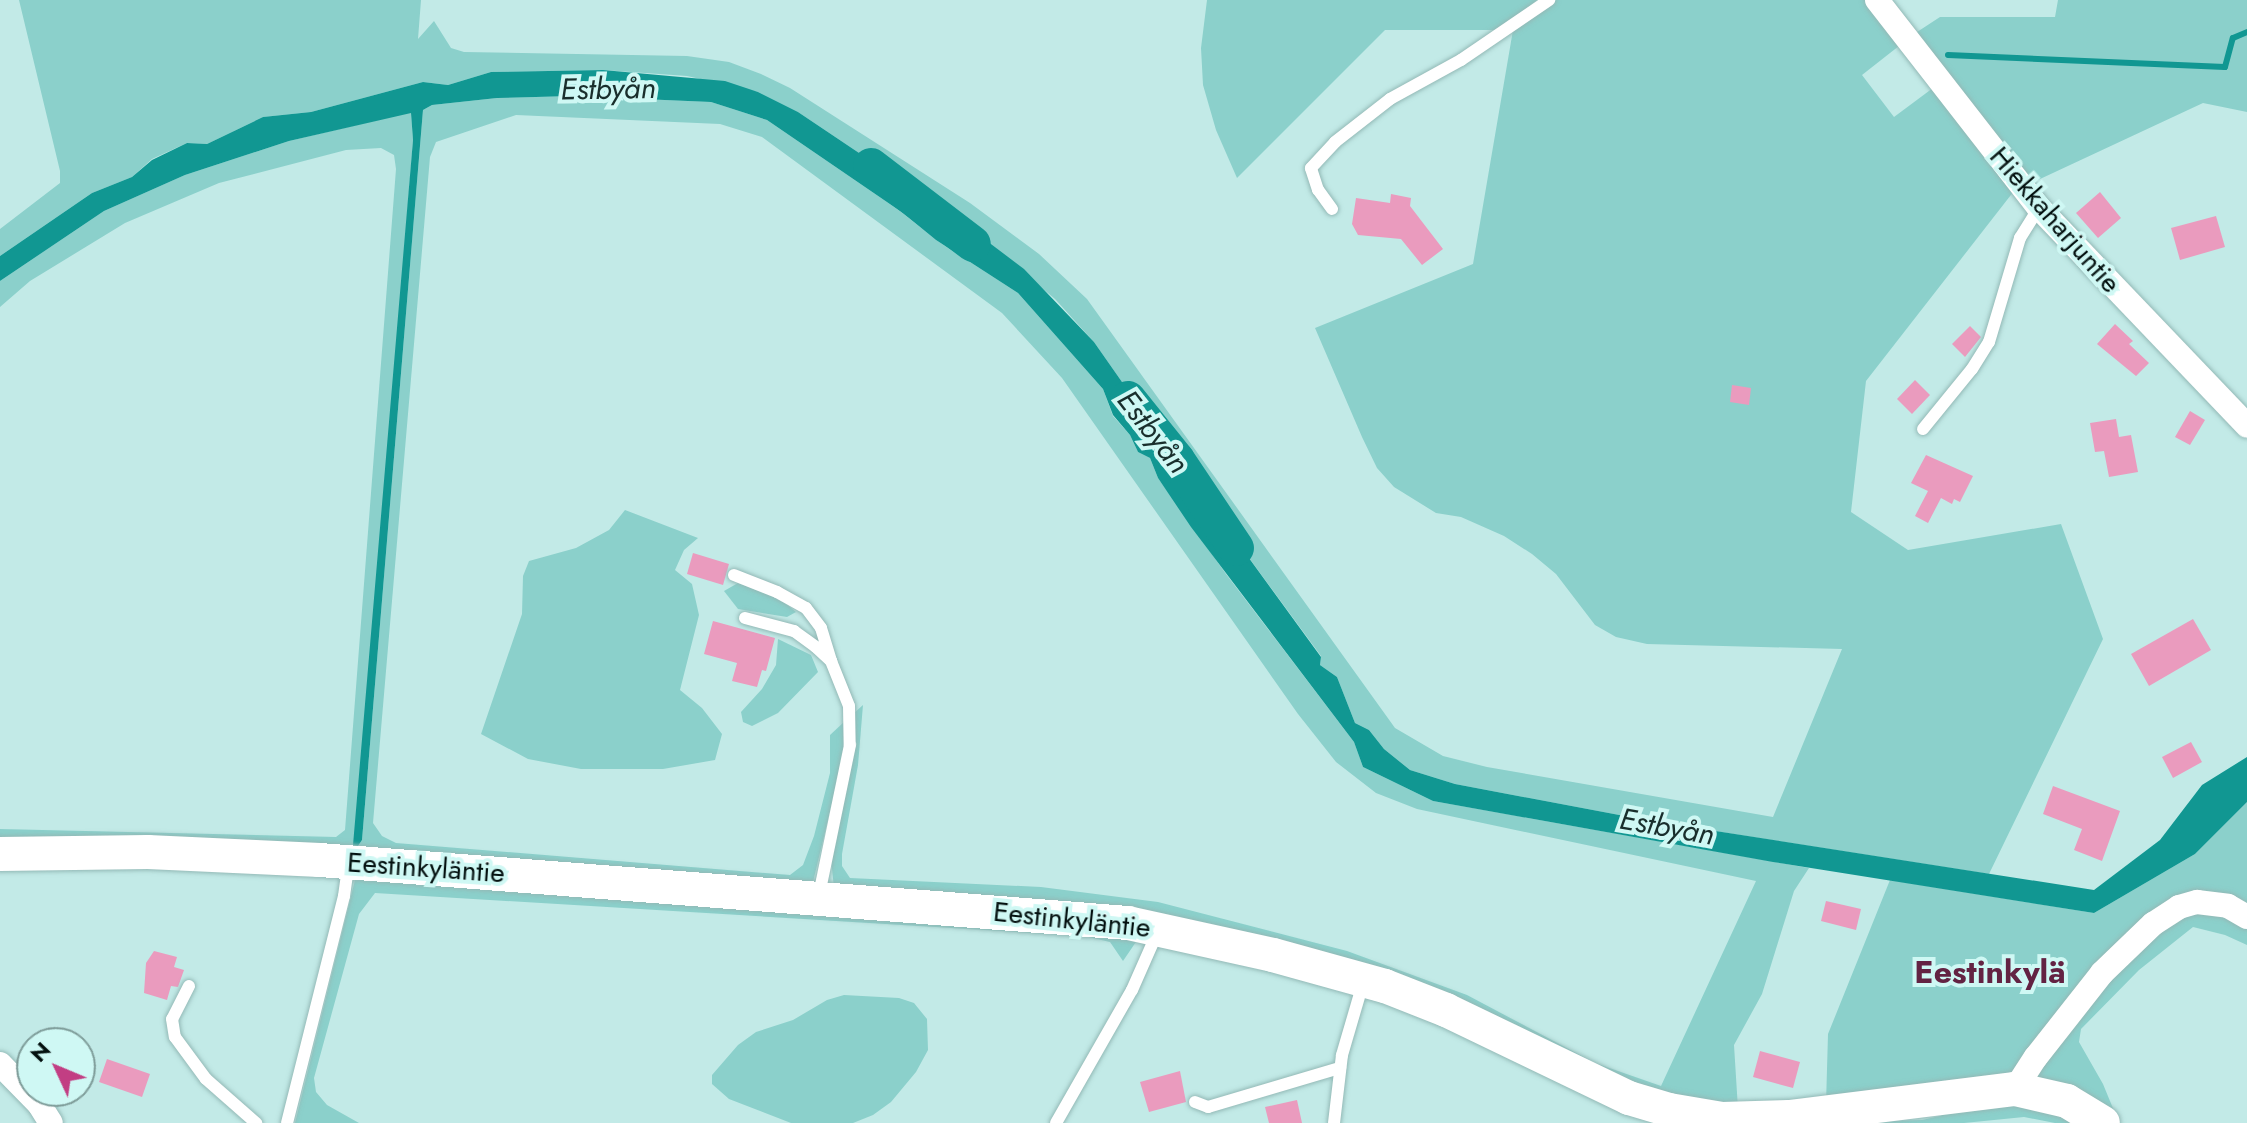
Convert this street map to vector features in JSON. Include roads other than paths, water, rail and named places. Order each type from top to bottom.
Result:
[{"type":"street","name":"Hiekkaharjuntie","points":[[1877,0],[2039,208],[2247,426]]},
{"type":"street","name":"Eestinkyläntie","points":[[0,854],[148,852],[349,862],[1047,915],[1159,928],[1364,979],[1446,1010],[1629,1098],[1722,1119],[1789,1117],[2015,1089],[2067,1101],[2103,1123]]},
{"type":"street","points":[[2015,1089],[2102,973],[2153,924],[2179,907],[2197,902],[2228,906],[2247,917]]},
{"type":"street","points":[[0,1064],[39,1104],[51,1123]]},
{"type":"lane","points":[[1332,209],[1318,190],[1311,168],[1335,142],[1390,99],[1461,60],[1549,0]]},
{"type":"lane","points":[[1923,429],[1972,369],[1989,342],[2020,238],[2039,208]]},
{"type":"lane","points":[[734,575],[777,592],[806,608],[821,628],[849,706],[850,745],[818,898]]},
{"type":"lane","points":[[745,618],[794,631],[831,661]]},
{"type":"lane","points":[[287,1123],[344,896],[349,862]]},
{"type":"lane","points":[[1056,1123],[1144,967],[1159,928]]},
{"type":"lane","points":[[1334,1123],[1340,1068],[1364,979]]},
{"type":"lane","points":[[189,986],[172,1019],[175,1037],[206,1079],[256,1123]]},
{"type":"lane","points":[[1195,1102],[1208,1107],[1340,1068]]},
{"type":"water","points":[[603,70],[725,81],[758,92],[798,112],[871,161],[928,210],[975,232],[1024,269],[1094,342],[1136,402],[1179,477],[1222,521],[1321,657],[1320,665],[1337,677],[1355,723],[1369,730],[1384,749],[1410,770],[1455,784],[1651,821],[2094,890],[2160,840],[2202,785],[2247,757],[2247,802],[2195,854],[2094,913],[1773,862],[1433,801],[1363,767],[1354,742],[1191,527],[1158,478],[1150,458],[1138,452],[1130,435],[1113,415],[1103,389],[1018,293],[936,240],[903,213],[767,120],[711,102],[572,96],[497,98],[432,105],[423,110],[362,840],[358,846],[353,845],[413,140],[411,113],[289,141],[185,175],[104,211],[0,281],[0,256],[92,193],[132,177],[152,160],[187,143],[207,144],[263,117],[311,112],[423,82],[448,85],[491,72]]},
{"type":"waterway","points":[[1948,55],[2225,67],[2233,38],[2247,32]]},
{"type":"waterway","name":"Estbyån","points":[[871,166],[973,244]]},
{"type":"waterway","name":"Estbyån","points":[[1128,399],[1177,460],[1236,548]]},
{"type":"district","name":"Eestinkylä","points":[[1990,972]]}]
